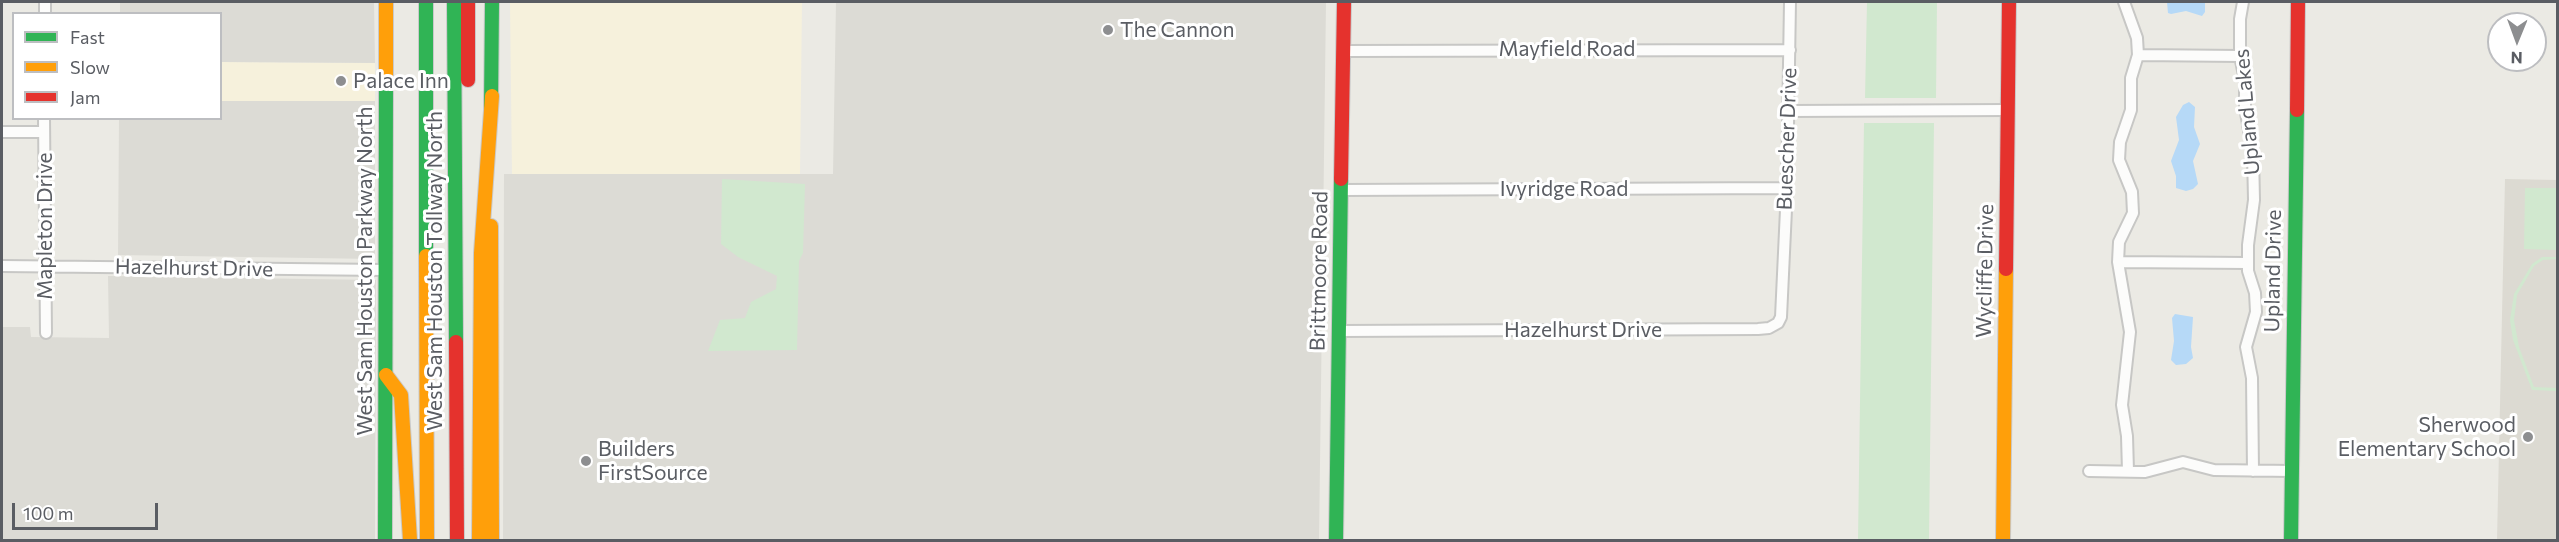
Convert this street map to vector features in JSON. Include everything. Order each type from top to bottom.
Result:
[{"type":"main road","name":"West Sam Houston Parkway North","points":[[385,540],[387,2]]},
{"type":"main road","name":"West Sam Houston Tollway North","points":[[426,2],[427,540]]},
{"type":"main road","name":"West Sam Houston Tollway North","points":[[454,2],[457,540]]},
{"type":"main road","points":[[456,171],[467,135],[468,2]]},
{"type":"main road","points":[[492,2],[492,540]]},
{"type":"main road","name":"Brittmoore Road","points":[[1336,540],[1344,2]]},
{"type":"main road","name":"Wycliffe Drive","points":[[2003,540],[2009,2]]},
{"type":"main road","name":"Upland Drive","points":[[2291,540],[2298,2]]},
{"type":"main road","points":[[479,540],[481,253],[492,96]]},
{"type":"main road","points":[[386,375],[401,395],[410,540]]},
{"type":"street","name":"Buescher Drive","points":[[1782,276],[1787,188],[1790,2]]},
{"type":"street","points":[[2124,2],[2137,38],[2138,55],[2131,78],[2131,110],[2120,142],[2119,160],[2132,192],[2133,213],[2119,242],[2118,262],[2130,332],[2122,405],[2127,436],[2128,471]]},
{"type":"street","name":"Upland Lakes","points":[[2243,2],[2240,19],[2240,56],[2245,80],[2245,107],[2253,153],[2254,200],[2248,263],[2256,312],[2246,347],[2252,378],[2253,471]]},
{"type":"street","name":"Mayfield Road","points":[[1344,51],[1790,50]]},
{"type":"street","points":[[2138,55],[2240,56]]},
{"type":"street","points":[[1789,111],[2008,110]]},
{"type":"street","name":"Mapleton Drive","points":[[44,120],[46,333]]},
{"type":"street","points":[[2,132],[44,132]]},
{"type":"street","name":"Ivyridge Road","points":[[1342,190],[1787,188]]},
{"type":"street","points":[[2118,262],[2248,263]]},
{"type":"street","name":"Hazelhurst Drive","points":[[2,266],[386,270]]},
{"type":"street","name":"Hazelhurst Drive","points":[[1340,332],[1769,328],[1781,317],[1782,276]]},
{"type":"street","points":[[2089,471],[2145,471],[2182,462],[2214,470],[2292,471]]},
{"type":"shaded area","points":[[120,2],[374,2],[375,63],[222,62],[222,12],[120,12]]},
{"type":"shaded area","points":[[510,2],[802,2],[800,174],[512,175]]},
{"type":"shaded area","points":[[836,2],[1326,2],[1319,540],[503,540],[504,174],[833,174]]},
{"type":"shaded area","points":[[222,62],[375,63],[375,101],[222,101]]},
{"type":"shaded area","points":[[222,101],[375,101],[375,259],[118,255],[119,120],[222,120]]},
{"type":"shaded area","name":"Sherwood Elementary School","points":[[2505,179],[2557,180],[2557,540],[2497,540]]},
{"type":"shaded area","points":[[108,276],[376,280],[375,540],[2,540],[2,327],[30,327],[31,337],[109,338]]},
{"type":"green space","points":[[1867,2],[1937,2],[1936,98],[1865,98]]},
{"type":"green space","points":[[1864,123],[1934,123],[1929,540],[1858,540]]},
{"type":"green space","points":[[722,179],[805,184],[803,253],[799,261],[797,350],[708,351],[720,320],[745,318],[751,302],[776,289],[777,276],[738,257],[721,244]]},
{"type":"green space","points":[[2525,188],[2557,188],[2557,250],[2524,249]]},
{"type":"green space","points":[[2542,257],[2557,257],[2557,259],[2543,260],[2534,266],[2517,295],[2514,320],[2519,347],[2534,387],[2557,388],[2557,391],[2532,390],[2513,340],[2510,320],[2514,294],[2532,264]]},
{"type":"water","points":[[2167,2],[2205,2],[2205,12],[2202,16],[2186,11],[2171,14],[2168,13]]},
{"type":"water","points":[[2189,102],[2195,107],[2194,127],[2200,144],[2193,161],[2198,184],[2186,191],[2176,188],[2176,176],[2171,161],[2179,140],[2176,117],[2183,105]]},
{"type":"water","points":[[2175,314],[2193,317],[2191,347],[2193,358],[2186,364],[2176,365],[2171,360],[2174,341],[2172,318]]},
{"type":"traffic: fast","points":[[426,2],[426,256]]},
{"type":"traffic: fast","points":[[454,2],[456,342]]},
{"type":"traffic: fast","points":[[491,106],[492,2]]},
{"type":"traffic: fast","points":[[385,540],[386,79]]},
{"type":"traffic: fast","points":[[2291,540],[2297,110]]},
{"type":"traffic: fast","points":[[1336,540],[1341,179]]},
{"type":"traffic: slow","points":[[386,2],[386,79]]},
{"type":"traffic: slow","points":[[479,540],[481,253],[492,96]]},
{"type":"traffic: slow","points":[[491,226],[492,540]]},
{"type":"traffic: slow","points":[[426,256],[427,540]]},
{"type":"traffic: slow","points":[[2003,540],[2006,269]]},
{"type":"traffic: slow","points":[[386,375],[401,395],[410,540]]},
{"type":"traffic: jam","points":[[468,2],[468,80]]},
{"type":"traffic: jam","points":[[1341,179],[1344,2]]},
{"type":"traffic: jam","points":[[2006,269],[2009,2]]},
{"type":"traffic: jam","points":[[2297,110],[2298,2]]},
{"type":"traffic: jam","points":[[456,342],[457,540]]},
{"type":"place","name":"The Cannon","points":[[1108,30]]},
{"type":"place","name":"Palace Inn","points":[[341,81]]},
{"type":"place","name":"Sherwood Elementary School","points":[[2528,437]]},
{"type":"place","name":"Builders FirstSource","points":[[586,461]]}]
